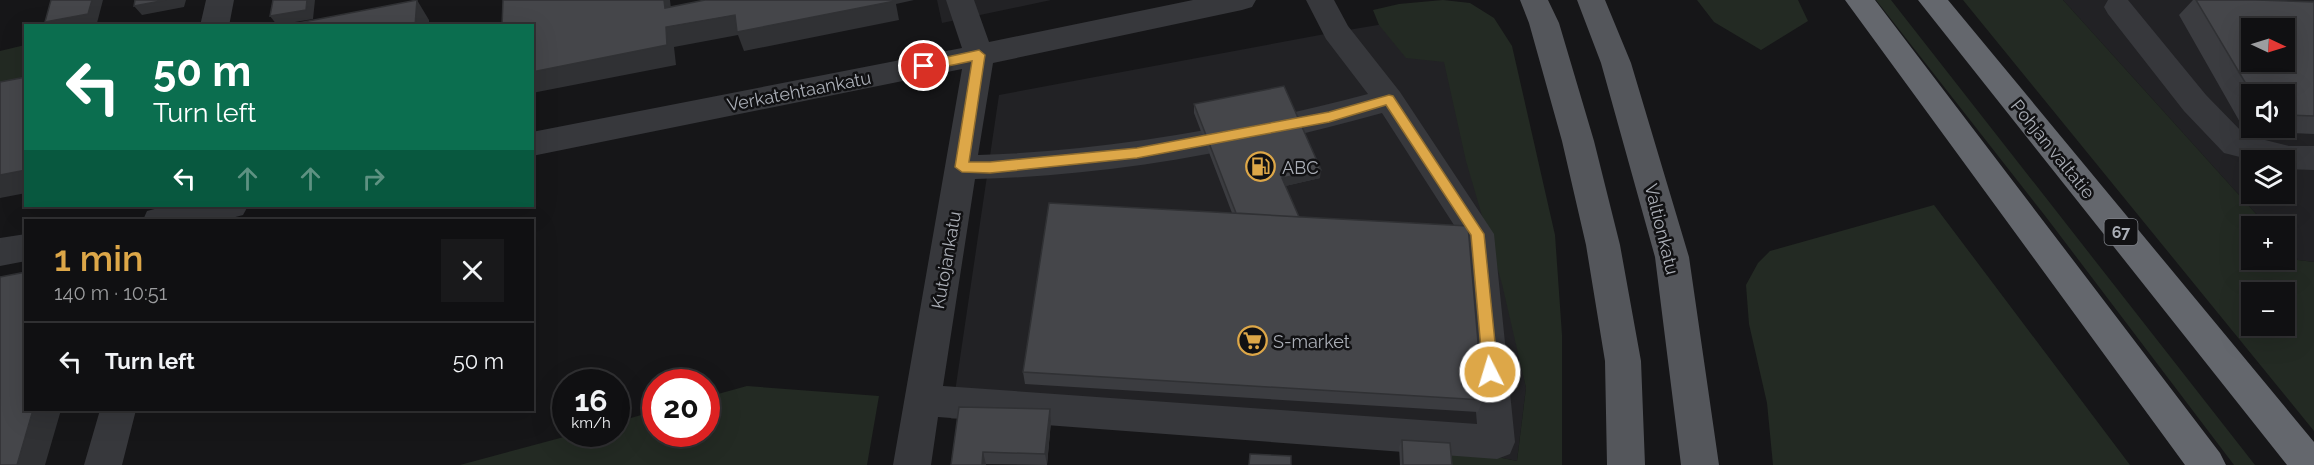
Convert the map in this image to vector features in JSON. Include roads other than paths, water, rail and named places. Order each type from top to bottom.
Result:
[{"type":"highway","points":[[1858,0],[2015,206],[2207,465]]},
{"type":"highway","name":"Pohjan valtatie","points":[[1932,0],[2310,465]]},
{"type":"main road","points":[[1534,0],[1544,23],[1572,119],[1603,244],[1623,361],[1626,465]]},
{"type":"main road","name":"Valtionkatu","points":[[1591,0],[1616,63],[1672,257],[1700,465]]},
{"type":"street","points":[[214,24],[220,0]]},
{"type":"street","points":[[960,0],[979,55]]},
{"type":"street","name":"Verkatehtaankatu","points":[[534,144],[1242,0]]},
{"type":"street","points":[[923,400],[1016,409],[1497,442],[1477,234],[1389,100],[1336,32],[1320,0]]},
{"type":"street","points":[[2118,7],[2195,103],[2235,144],[2289,158],[2314,158]]},
{"type":"street","name":"Kutojankatu","points":[[912,465],[979,55]]},
{"type":"street","points":[[962,167],[990,168],[1137,153],[1329,117],[1389,100]]},
{"type":"street","points":[[166,216],[225,207]]},
{"type":"street","points":[[0,252],[24,247]]},
{"type":"street","points":[[103,465],[118,411]]},
{"type":"place","name":"ABC","points":[[1261,167]]},
{"type":"place","name":"S-market","points":[[1252,341]]}]
